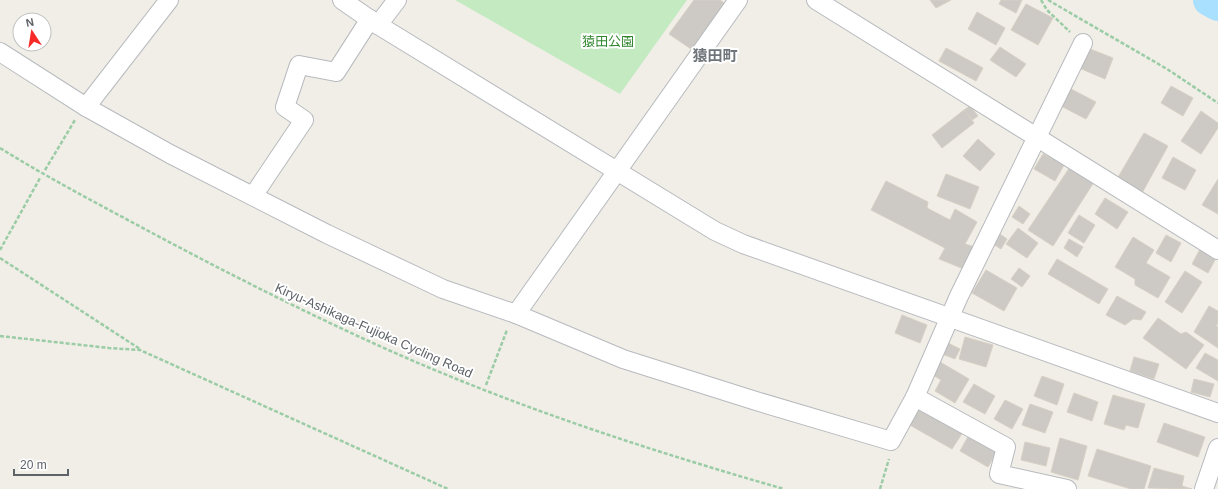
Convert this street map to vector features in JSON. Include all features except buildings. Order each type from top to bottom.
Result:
[{"type":"street","points":[[86,107],[169,0]]},
{"type":"street","points":[[342,0],[374,22],[533,121],[618,170],[715,230],[743,244],[1218,413]]},
{"type":"street","points":[[253,196],[304,120],[285,106],[299,65],[336,72],[374,22],[397,0]]},
{"type":"street","points":[[516,314],[738,0]]},
{"type":"street","points":[[816,0],[1218,250]]},
{"type":"street","points":[[0,52],[86,107],[170,154],[327,234],[443,289],[516,314],[623,359],[756,401],[891,441],[915,397],[949,318],[1083,42]]},
{"type":"street","points":[[915,397],[1006,447],[999,474],[1067,489]]},
{"type":"street","points":[[1204,489],[1218,448]]},
{"type":"path","points":[[1041,0],[1047,10],[1083,42]]},
{"type":"path","points":[[1048,0],[1167,69],[1218,103]]},
{"type":"path","points":[[45,170],[74,123]]},
{"type":"path","name":"Kiryu-Ashikaga-Fujioka Cycling Road","points":[[0,148],[42,174],[195,255],[305,311],[402,356],[484,389],[679,459],[784,489]]},
{"type":"path","points":[[0,250],[40,178]]},
{"type":"path","points":[[0,258],[140,350],[448,489]]},
{"type":"path","points":[[486,385],[505,333]]},
{"type":"path","points":[[0,336],[140,350]]},
{"type":"path","points":[[880,489],[888,460]]},
{"type":"green space","name":"猿田公園","points":[[455,0],[687,0],[620,94]]},
{"type":"waterway","points":[[1209,0],[1218,5]]},
{"type":"district","name":"猿田町","points":[[715,56]]}]
